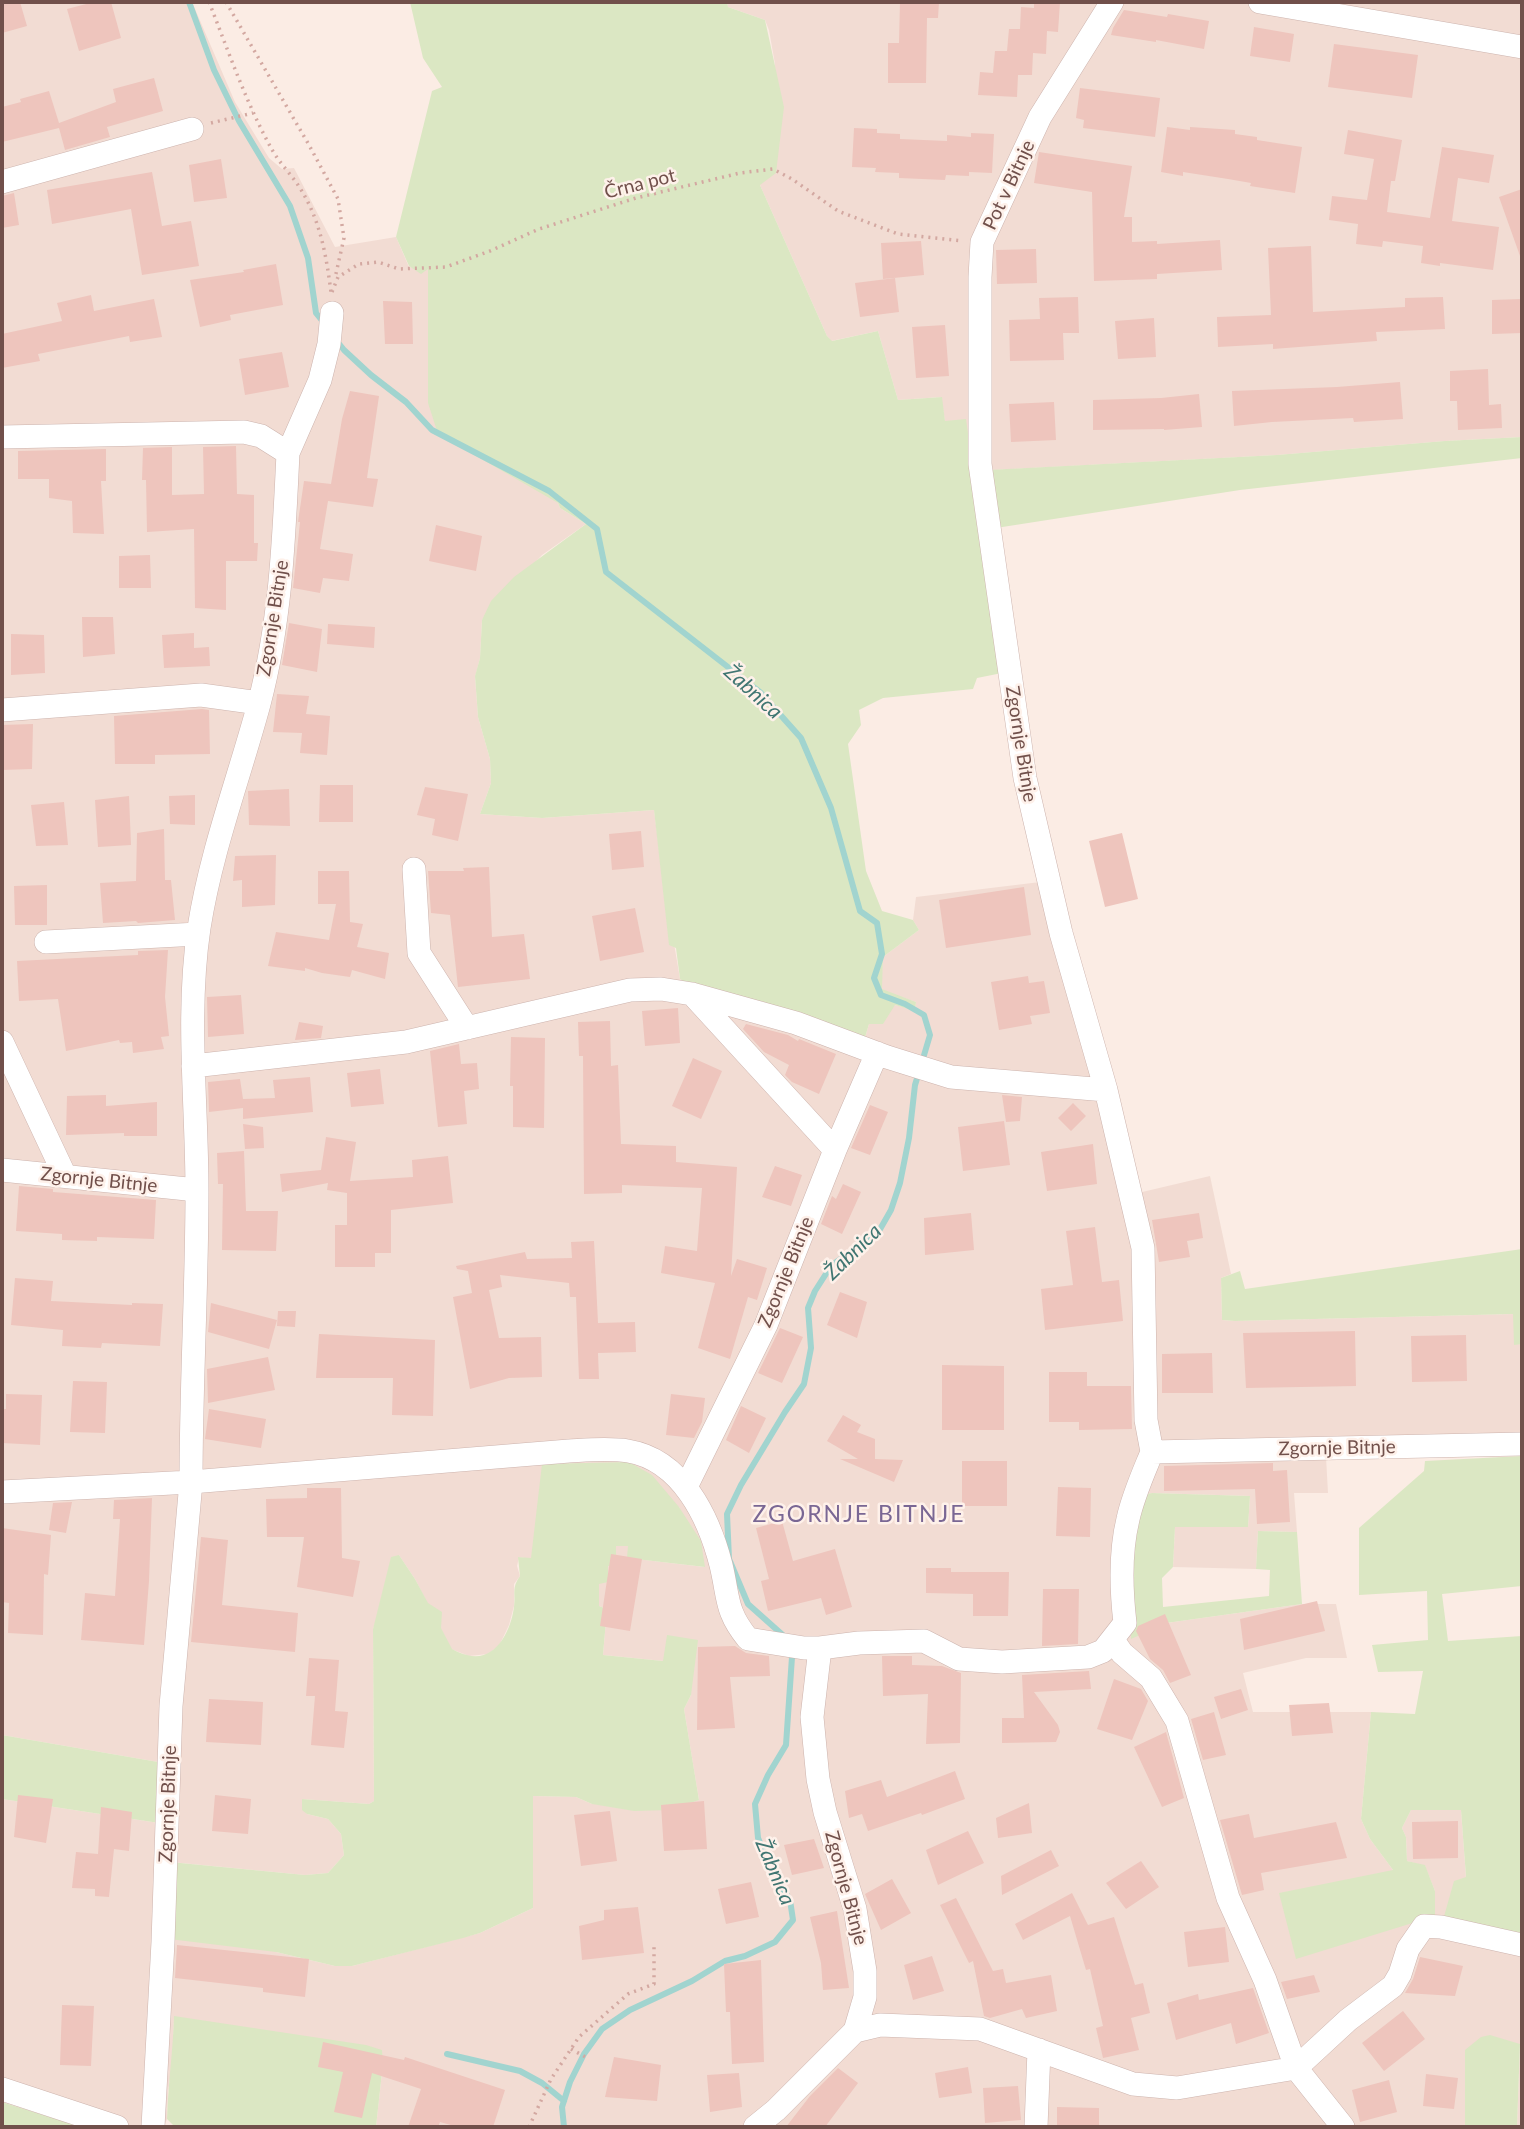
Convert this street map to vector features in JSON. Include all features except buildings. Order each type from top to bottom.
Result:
[{"type":"street","name":"Pot v Bitnje","points":[[979,390],[979,277],[982,242],[1040,117],[1112,2]]},
{"type":"street","points":[[1260,2],[1522,47]]},
{"type":"street","points":[[2,182],[192,129]]},
{"type":"street","points":[[2,437],[244,432],[261,436],[288,453],[320,380],[329,344],[331,303]]},
{"type":"street","name":"Zgornje Bitnje","points":[[979,390],[980,464],[1025,778],[1061,933],[1105,1090],[1143,1248],[1146,1420],[1152,1452],[1125,1534],[1125,1623],[1113,1640]]},
{"type":"street","name":"Zgornje Bitnje","points":[[153,2127],[171,1706],[191,1482],[197,1190],[193,999],[198,934],[205,892],[269,659],[281,580],[288,453]]},
{"type":"street","points":[[2,710],[201,695],[259,703]]},
{"type":"street","points":[[414,869],[419,953],[467,1028]]},
{"type":"street","points":[[46,942],[198,934]]},
{"type":"street","points":[[193,1066],[406,1042],[630,990],[661,989],[692,994],[796,1023],[951,1077],[1105,1090]]},
{"type":"street","points":[[692,994],[835,1150]]},
{"type":"street","points":[[2,1042],[65,1176]]},
{"type":"street","name":"Zgornje Bitnje","points":[[686,1487],[766,1325],[835,1150],[877,1053]]},
{"type":"street","name":"Zgornje Bitnje","points":[[2,1170],[197,1190]]},
{"type":"street","name":"Zgornje Bitnje","points":[[1152,1452],[1522,1444]]},
{"type":"street","points":[[2,1492],[191,1482],[569,1451],[628,1451],[645,1456],[664,1467],[686,1487],[701,1510],[721,1567],[725,1596],[738,1627],[748,1639],[812,1648],[924,1641],[959,1659],[1002,1662],[1088,1657],[1103,1651],[1113,1640],[1122,1653],[1151,1678],[1177,1721],[1228,1898],[1265,1980],[1296,2068],[1343,2127]]},
{"type":"street","name":"Zgornje Bitnje","points":[[755,2127],[776,2110],[855,2031],[865,1997],[865,1971],[855,1909],[825,1812],[818,1779],[812,1717],[812,1648]]},
{"type":"street","points":[[855,2031],[880,2025],[980,2029],[1133,2084],[1177,2088],[1296,2068],[1348,2020],[1393,1986],[1408,1949],[1424,1926],[1441,1927],[1522,1945]]},
{"type":"street","points":[[1035,2127],[1039,2050]]},
{"type":"street","points":[[2,2089],[117,2127]]},
{"type":"path","points":[[209,2],[253,113],[271,149],[299,187],[318,224],[326,256],[331,303]]},
{"type":"path","points":[[226,2],[338,199],[344,238],[331,303]]},
{"type":"path","points":[[220,121],[253,113]]},
{"type":"path","name":"Črna pot","points":[[331,303],[338,277],[359,264],[378,262],[399,269],[446,267],[491,251],[538,229],[636,198],[740,173],[773,169],[838,211],[898,234],[937,240],[982,242]]},
{"type":"path","points":[[529,2127],[551,2079],[579,2037],[628,1994],[654,1984],[654,1944]]},
{"type":"path","points":[[571,2049],[589,2059]]},
{"type":"shaded area","points":[[2,2],[192,2],[235,102],[269,158],[282,169],[294,168],[335,247],[396,237],[409,267],[428,268],[428,403],[558,503],[560,508],[586,524],[542,555],[482,620],[480,658],[475,677],[478,717],[490,759],[491,783],[480,814],[542,818],[654,810],[680,979],[864,1041],[869,1024],[895,1005],[915,1010],[916,1002],[881,990],[883,957],[919,930],[913,920],[916,897],[1057,880],[1138,1193],[1210,1176],[1231,1274],[1221,1278],[1222,1320],[1514,1314],[1514,1344],[1522,1344],[1522,1435],[1325,1439],[1328,1493],[1294,1493],[1297,1532],[1258,1531],[1256,1569],[1173,1567],[1175,1527],[1248,1527],[1250,1496],[1152,1493],[1142,1495],[1136,1515],[1166,1623],[1302,1604],[1336,1604],[1347,1658],[1306,1658],[1243,1673],[1253,1712],[1371,1712],[1361,1819],[1370,1839],[1393,1870],[1419,1921],[1435,1922],[1435,1891],[1425,1866],[1407,1861],[1406,1837],[1402,1828],[1411,1810],[1461,1810],[1466,1878],[1522,1938],[1522,2127],[1517,2127],[1520,2044],[1466,2108],[1465,2127],[376,2127],[383,2063],[174,2017],[173,2058],[164,2127],[82,2127],[2,2102],[2,1799],[159,1823],[164,1763],[2,1735]],"holes":[[[679,1507],[704,1567],[628,1558],[628,1546],[616,1546],[599,1583],[599,1606],[607,1609],[603,1655],[663,1661],[691,1695],[684,1709],[699,1800],[592,1804],[576,1797],[533,1796],[533,1908],[480,1933],[352,1966],[335,1966],[276,1952],[171,1862],[305,1875],[328,1873],[344,1855],[341,1834],[328,1819],[307,1814],[302,1799],[369,1804],[374,1801],[373,1629],[399,1555],[415,1579],[451,1649],[469,1656],[488,1654],[499,1646],[514,1606],[514,1584],[520,1576],[517,1566],[519,1557],[531,1559]]]},
{"type":"shaded area","points":[[727,2],[1522,2],[1522,437],[1277,455],[974,471],[945,421],[941,397],[898,400],[878,331],[831,341],[827,336],[760,185],[775,64],[769,30],[765,20],[728,7]]},
{"type":"green space","points":[[410,2],[727,2],[728,7],[765,20],[784,107],[776,173],[760,185],[827,336],[832,341],[878,331],[898,400],[942,397],[945,421],[966,419],[1002,673],[977,678],[973,689],[883,698],[859,710],[861,725],[848,744],[866,871],[882,911],[913,920],[919,930],[883,957],[882,989],[916,1002],[915,1011],[895,1005],[883,1024],[869,1024],[864,1041],[687,984],[680,979],[676,948],[669,945],[654,810],[542,818],[480,814],[491,783],[490,759],[478,717],[475,676],[480,658],[482,620],[491,601],[514,577],[586,524],[560,508],[558,503],[438,434],[428,403],[428,269],[421,274],[409,266],[396,237],[432,91],[442,87],[423,58]]},
{"type":"green space","points":[[1522,437],[1522,458],[1240,490],[996,528],[988,470],[1277,455]]},
{"type":"green space","points":[[1522,1249],[1522,1344],[1514,1345],[1513,1314],[1222,1320],[1221,1278],[1240,1271],[1245,1289]]},
{"type":"green space","points":[[1522,1456],[1522,1586],[1442,1594],[1448,1641],[1522,1636],[1522,1938],[1443,1920],[1454,1881],[1466,1877],[1461,1810],[1411,1810],[1402,1828],[1406,1837],[1407,1861],[1425,1865],[1435,1891],[1435,1922],[1419,1921],[1296,1959],[1279,1893],[1393,1870],[1370,1839],[1361,1819],[1371,1712],[1415,1714],[1423,1671],[1378,1672],[1372,1645],[1428,1640],[1427,1591],[1359,1595],[1359,1528],[1424,1471],[1425,1461]]},
{"type":"green space","points":[[629,1462],[652,1475],[679,1507],[701,1541],[705,1567],[627,1558],[628,1546],[616,1546],[616,1566],[608,1566],[608,1582],[599,1584],[599,1606],[607,1609],[603,1655],[663,1661],[667,1635],[698,1640],[691,1695],[684,1709],[699,1800],[669,1810],[634,1811],[592,1804],[576,1797],[533,1796],[533,1908],[480,1933],[463,1938],[352,1966],[335,1966],[276,1952],[169,1939],[170,1862],[305,1875],[328,1873],[344,1855],[341,1834],[328,1819],[307,1814],[302,1810],[302,1799],[369,1804],[374,1801],[373,1629],[391,1557],[399,1555],[428,1603],[442,1612],[441,1628],[452,1649],[467,1655],[486,1654],[500,1643],[509,1626],[515,1588],[520,1576],[518,1557],[531,1558],[542,1464]]},
{"type":"green space","points":[[1142,1495],[1250,1496],[1248,1527],[1175,1527],[1173,1567],[1162,1578],[1163,1607],[1269,1596],[1270,1570],[1256,1569],[1258,1531],[1297,1532],[1302,1604],[1166,1623],[1131,1639],[1129,1566]]},
{"type":"green space","points":[[2,1735],[164,1763],[159,1823],[2,1799]]},
{"type":"green space","points":[[174,2016],[366,2045],[382,2050],[376,2127],[175,2127],[167,2119]]},
{"type":"green space","points":[[1490,2035],[1520,2044],[1517,2127],[1465,2127],[1465,2050],[1481,2037]]},
{"type":"green space","points":[[2,2102],[82,2127],[2,2127]]},
{"type":"waterway","points":[[189,2],[214,70],[239,121],[290,206],[308,258],[316,313],[324,323]]},
{"type":"waterway","name":"Žabnica","points":[[336,340],[371,375],[406,402],[432,430],[549,491],[597,529],[606,572],[760,692],[801,738],[831,808],[860,911],[877,923],[882,954],[874,978],[881,995],[924,1015],[930,1035],[922,1062]]},
{"type":"waterway","name":"Žabnica","points":[[785,1637],[748,1604],[729,1559],[727,1514],[741,1485],[804,1384],[811,1348],[808,1308],[815,1291],[831,1266],[879,1231],[891,1210],[900,1183],[919,1072]]},
{"type":"waterway","name":"Žabnica","points":[[564,2127],[562,2107],[570,2082],[584,2054],[602,2029],[630,2010],[692,1981],[725,1961],[745,1956],[775,1942],[793,1920],[790,1900],[775,1877],[758,1838],[755,1804],[786,1745],[792,1657],[789,1650]]},
{"type":"waterway","points":[[447,2054],[520,2071],[542,2083],[564,2101]]},
{"type":"district","name":"ZGORNJE BITNJE","points":[[859,1515]]}]
